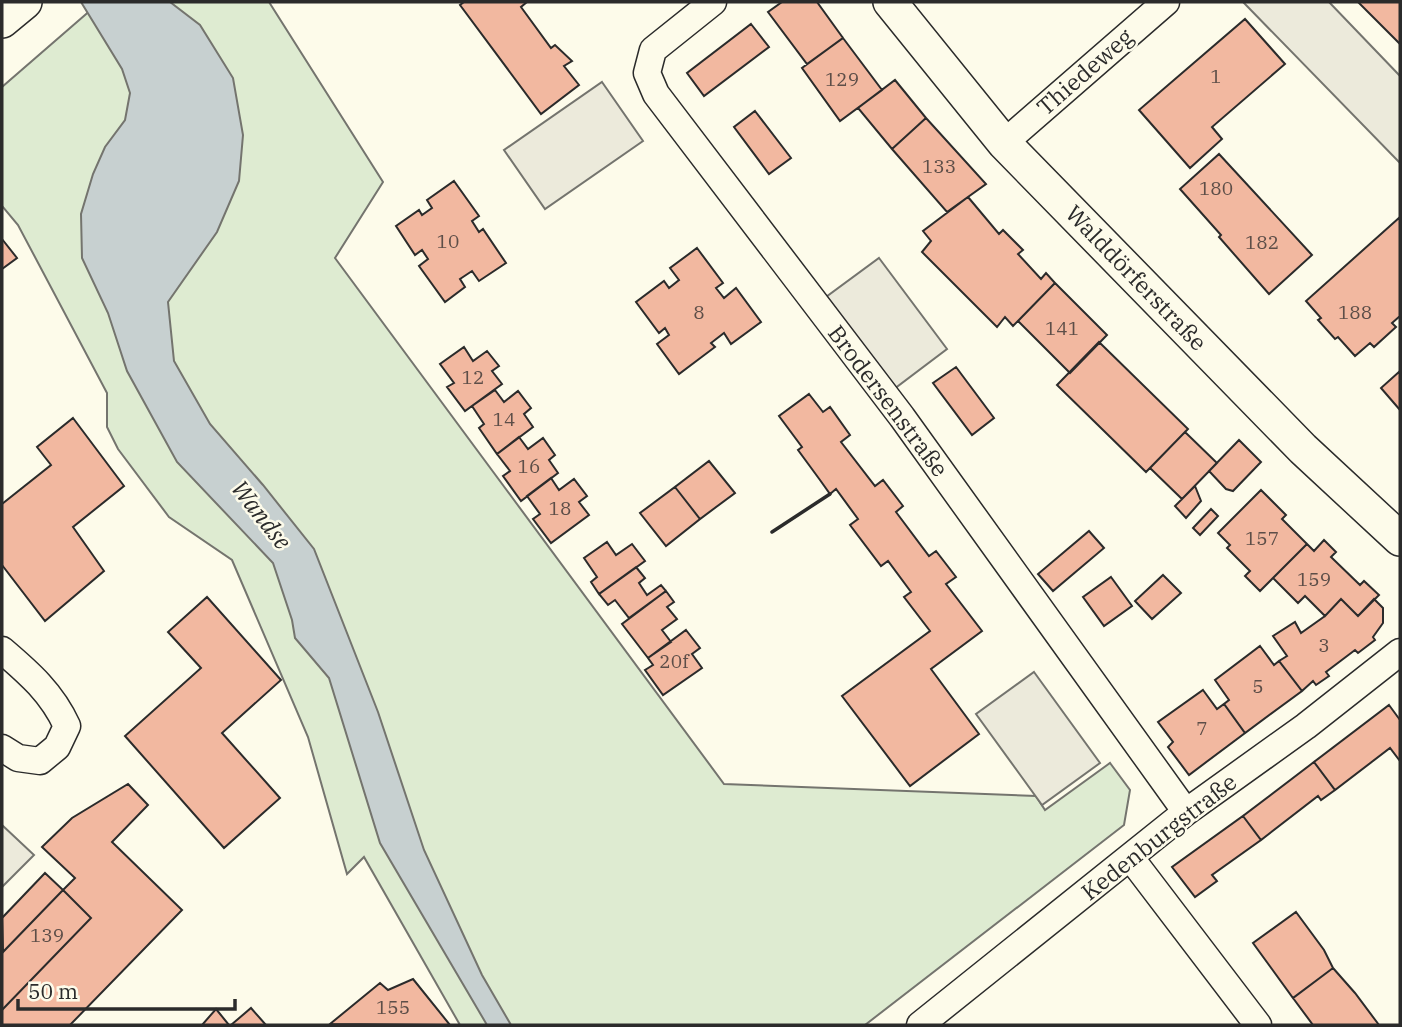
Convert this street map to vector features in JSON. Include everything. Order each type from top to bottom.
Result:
[{"type":"street","points":[[2,21],[25,2]]},
{"type":"street","name":"Brodersenstraße","points":[[713,2],[653,50],[647,72],[656,94],[902,417],[1186,812]]},
{"type":"street","name":"Walddörferstraße","points":[[890,2],[1004,143],[1303,449],[1400,539]]},
{"type":"street","name":"Thiedeweg","points":[[1004,143],[1166,2]]},
{"type":"street","points":[[2,650],[35,678],[58,705],[67,726],[57,747],[40,761],[18,758],[2,748]]},
{"type":"street","name":"Kedenburgstraße","points":[[920,1025],[1186,812],[1306,726],[1400,652]]},
{"type":"street","points":[[1130,858],[1258,1025]]},
{"type":"green space","points":[[100,2],[269,2],[383,182],[335,258],[724,784],[1036,796],[1045,810],[1110,763],[1130,790],[1124,825],[865,1025],[460,1025],[364,857],[347,874],[308,737],[232,560],[169,517],[118,449],[107,427],[107,393],[18,225],[2,206],[2,87]]},
{"type":"shaded area","points":[[1243,2],[1329,2],[1400,76],[1400,163]]},
{"type":"shaded area","points":[[602,82],[643,141],[545,209],[504,150]]},
{"type":"shaded area","points":[[879,258],[947,349],[894,389],[826,297]]},
{"type":"shaded area","points":[[1034,672],[1100,763],[1042,805],[976,714]]},
{"type":"shaded area","points":[[2,825],[34,855],[2,887]]},
{"type":"water","name":"Wandse","points":[[81,2],[170,2],[200,25],[233,78],[243,135],[239,181],[217,232],[168,302],[174,361],[210,424],[314,549],[378,712],[424,850],[482,975],[511,1025],[487,1025],[380,843],[329,678],[295,638],[292,620],[273,563],[177,462],[127,371],[108,313],[82,258],[81,214],[93,174],[105,147],[125,120],[130,93],[122,69]]},
{"type":"building","points":[[464,2],[527,2],[521,7],[551,48],[555,45],[572,61],[564,66],[579,85],[541,114],[460,5]]},
{"type":"building","points":[[782,2],[817,2],[843,38],[807,64],[768,12]]},
{"type":"building","points":[[1358,2],[1400,2],[1400,44]]},
{"type":"building","points":[[1245,19],[1285,64],[1212,127],[1222,139],[1190,168],[1139,110]]},
{"type":"building","points":[[751,24],[769,47],[704,96],[687,73]]},
{"type":"building","points":[[843,38],[882,90],[840,121],[802,68]]},
{"type":"building","points":[[895,80],[926,118],[892,149],[858,108]]},
{"type":"building","points":[[755,111],[791,158],[769,174],[734,127]]},
{"type":"building","points":[[926,118],[986,184],[947,212],[892,149]]},
{"type":"building","points":[[1219,154],[1312,255],[1269,294],[1180,189]]},
{"type":"building","points":[[454,181],[479,216],[472,221],[479,232],[483,229],[506,263],[479,281],[472,271],[460,279],[465,287],[445,302],[419,266],[428,259],[422,250],[415,255],[396,226],[419,210],[422,215],[432,208],[427,200]]},
{"type":"building","points":[[968,197],[999,234],[1003,230],[1023,250],[1018,254],[1041,279],[1046,273],[1055,283],[1013,326],[1005,317],[997,327],[922,252],[931,241],[923,231]]},
{"type":"building","points":[[1400,217],[1400,316],[1392,323],[1396,327],[1374,347],[1370,343],[1355,356],[1318,320],[1321,318],[1306,301]]},
{"type":"building","points":[[2,239],[17,258],[2,269]]},
{"type":"building","points":[[697,248],[723,283],[716,288],[724,298],[736,288],[761,322],[731,344],[724,333],[711,343],[715,347],[679,374],[657,344],[669,335],[665,328],[659,333],[636,302],[664,281],[669,288],[679,280],[670,268]]},
{"type":"building","points":[[1055,283],[1107,335],[1070,373],[1018,321]]},
{"type":"building","points":[[1099,342],[1188,429],[1146,472],[1057,385]]},
{"type":"building","points":[[464,347],[473,361],[487,351],[499,366],[492,371],[502,384],[465,411],[447,387],[454,383],[440,364]]},
{"type":"building","points":[[956,367],[994,418],[972,435],[933,383]]},
{"type":"building","points":[[1400,371],[1400,410],[1381,388]]},
{"type":"building","points":[[495,390],[504,402],[518,391],[531,408],[524,414],[533,427],[497,454],[479,428],[484,424],[472,406]]},
{"type":"building","points":[[809,394],[823,412],[830,407],[850,435],[841,442],[875,486],[883,480],[903,506],[896,512],[929,556],[936,551],[956,577],[946,584],[982,631],[931,669],[979,734],[910,786],[842,696],[930,631],[904,597],[911,592],[888,561],[881,566],[850,525],[858,519],[836,489],[830,494],[798,450],[802,447],[779,416]]},
{"type":"building","points":[[73,418],[124,486],[73,527],[104,571],[45,621],[2,565],[2,504],[51,465],[37,447]]},
{"type":"building","points":[[1185,432],[1217,463],[1182,499],[1150,468]]},
{"type":"building","points":[[519,437],[528,449],[543,438],[555,455],[549,460],[558,473],[521,501],[503,476],[510,471],[497,454]]},
{"type":"building","points":[[1239,440],[1261,462],[1233,491],[1226,489],[1209,471]]},
{"type":"building","points":[[709,461],[735,493],[700,519],[675,487]]},
{"type":"building","points":[[551,478],[559,490],[574,479],[587,496],[579,502],[589,515],[551,543],[533,519],[540,514],[527,496]]},
{"type":"building","points":[[1195,486],[1201,501],[1186,518],[1175,506]]},
{"type":"building","points":[[675,487],[700,519],[666,546],[640,513]]},
{"type":"building","points":[[1261,490],[1286,515],[1282,519],[1307,544],[1260,591],[1245,576],[1250,571],[1227,548],[1230,545],[1218,533]]},
{"type":"building","points":[[1211,509],[1218,516],[1200,535],[1193,528]]},
{"type":"building","points":[[1089,531],[1104,548],[1053,591],[1038,574]]},
{"type":"building","points":[[1324,540],[1336,552],[1331,557],[1360,585],[1364,581],[1379,595],[1358,616],[1341,599],[1325,616],[1305,596],[1298,603],[1273,578],[1307,544],[1314,551]]},
{"type":"building","points":[[607,542],[616,555],[632,544],[645,561],[599,594],[591,582],[597,577],[584,558]]},
{"type":"building","points":[[636,567],[645,578],[639,583],[647,595],[661,585],[666,591],[629,618],[615,600],[608,605],[599,594]]},
{"type":"building","points":[[1163,575],[1181,593],[1152,619],[1135,601]]},
{"type":"building","points":[[1111,577],[1132,606],[1104,626],[1083,597]]},
{"type":"building","points":[[666,591],[674,602],[667,607],[677,619],[662,630],[671,642],[648,658],[622,624]]},
{"type":"building","points":[[207,597],[281,680],[222,733],[280,798],[224,848],[125,736],[201,668],[168,632]]},
{"type":"building","points":[[1341,599],[1358,616],[1374,599],[1383,608],[1383,623],[1373,637],[1375,640],[1358,653],[1355,650],[1326,672],[1329,676],[1316,685],[1313,681],[1302,691],[1279,661],[1287,656],[1273,636],[1295,622],[1301,633],[1325,616]]},
{"type":"building","points":[[686,630],[700,648],[692,654],[702,668],[663,695],[645,670],[653,665],[648,658]]},
{"type":"building","points":[[1260,646],[1274,665],[1279,661],[1302,691],[1245,733],[1224,704],[1229,700],[1215,680]]},
{"type":"building","points":[[1203,690],[1217,709],[1224,704],[1245,733],[1189,775],[1168,747],[1173,742],[1158,722]]},
{"type":"building","points":[[1389,705],[1400,720],[1400,761],[1390,748],[1335,790],[1314,762]]},
{"type":"building","points":[[1314,762],[1335,790],[1321,800],[1318,796],[1261,840],[1243,816]]},
{"type":"building","points":[[128,784],[148,805],[112,842],[182,910],[70,1025],[2,1025],[2,1010],[91,918],[63,890],[75,878],[42,847],[72,818]]},
{"type":"building","points":[[1243,816],[1261,840],[1212,875],[1217,881],[1195,897],[1172,867]]},
{"type":"building","points":[[45,873],[63,890],[3,952],[2,918]]},
{"type":"building","points":[[63,890],[91,918],[2,1010],[2,953]]},
{"type":"building","points":[[1296,912],[1324,950],[1333,968],[1293,998],[1253,943]]},
{"type":"building","points":[[1333,968],[1379,1025],[1313,1025],[1293,998]]},
{"type":"building","points":[[413,979],[450,1025],[330,1024],[380,983],[388,990]]},
{"type":"building","points":[[251,1008],[266,1025],[231,1025]]},
{"type":"building","points":[[216,1009],[229,1025],[202,1025]]},
{"type":"wall","points":[[772,532],[830,494]]}]
